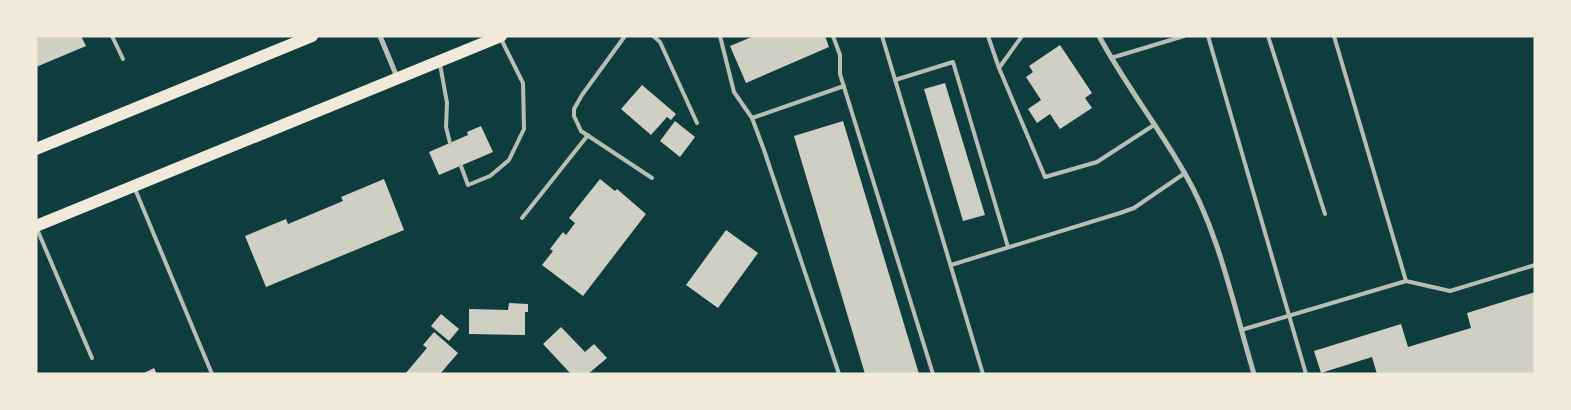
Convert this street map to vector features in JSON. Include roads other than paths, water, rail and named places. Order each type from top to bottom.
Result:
[{"type":"main road","points":[[36,149],[312,36]]},
{"type":"main road","points":[[36,227],[501,36]]},
{"type":"street","points":[[380,36],[398,79]]},
{"type":"street","points":[[1099,36],[1111,58],[1185,173],[1205,216],[1254,374]]},
{"type":"lane","points":[[112,36],[122,59]]},
{"type":"lane","points":[[461,166],[468,185],[490,176],[509,160],[524,129],[523,83],[501,36]]},
{"type":"lane","points":[[625,36],[582,94],[574,109],[576,121],[581,131],[652,178]]},
{"type":"lane","points":[[654,36],[660,42],[697,123]]},
{"type":"lane","points":[[720,36],[734,92],[752,118],[839,374]]},
{"type":"lane","points":[[833,36],[840,55],[840,74],[933,374]]},
{"type":"lane","points":[[882,36],[983,374]]},
{"type":"lane","points":[[988,36],[999,68],[1045,177],[1097,162],[1154,125]]},
{"type":"lane","points":[[999,68],[1022,36]]},
{"type":"lane","points":[[1111,58],[1184,36]]},
{"type":"lane","points":[[1208,36],[1306,374]]},
{"type":"lane","points":[[1268,36],[1325,214]]},
{"type":"lane","points":[[1334,36],[1406,281]]},
{"type":"lane","points":[[440,61],[447,103],[446,127],[450,143]]},
{"type":"lane","points":[[895,80],[953,62],[1008,248]]},
{"type":"lane","points":[[752,118],[844,86]]},
{"type":"lane","points":[[522,218],[588,135]]},
{"type":"lane","points":[[951,265],[1134,208],[1185,173]]},
{"type":"lane","points":[[135,187],[212,374]]},
{"type":"lane","points":[[36,227],[92,358]]},
{"type":"lane","points":[[1241,330],[1406,281],[1450,291],[1535,265]]}]
